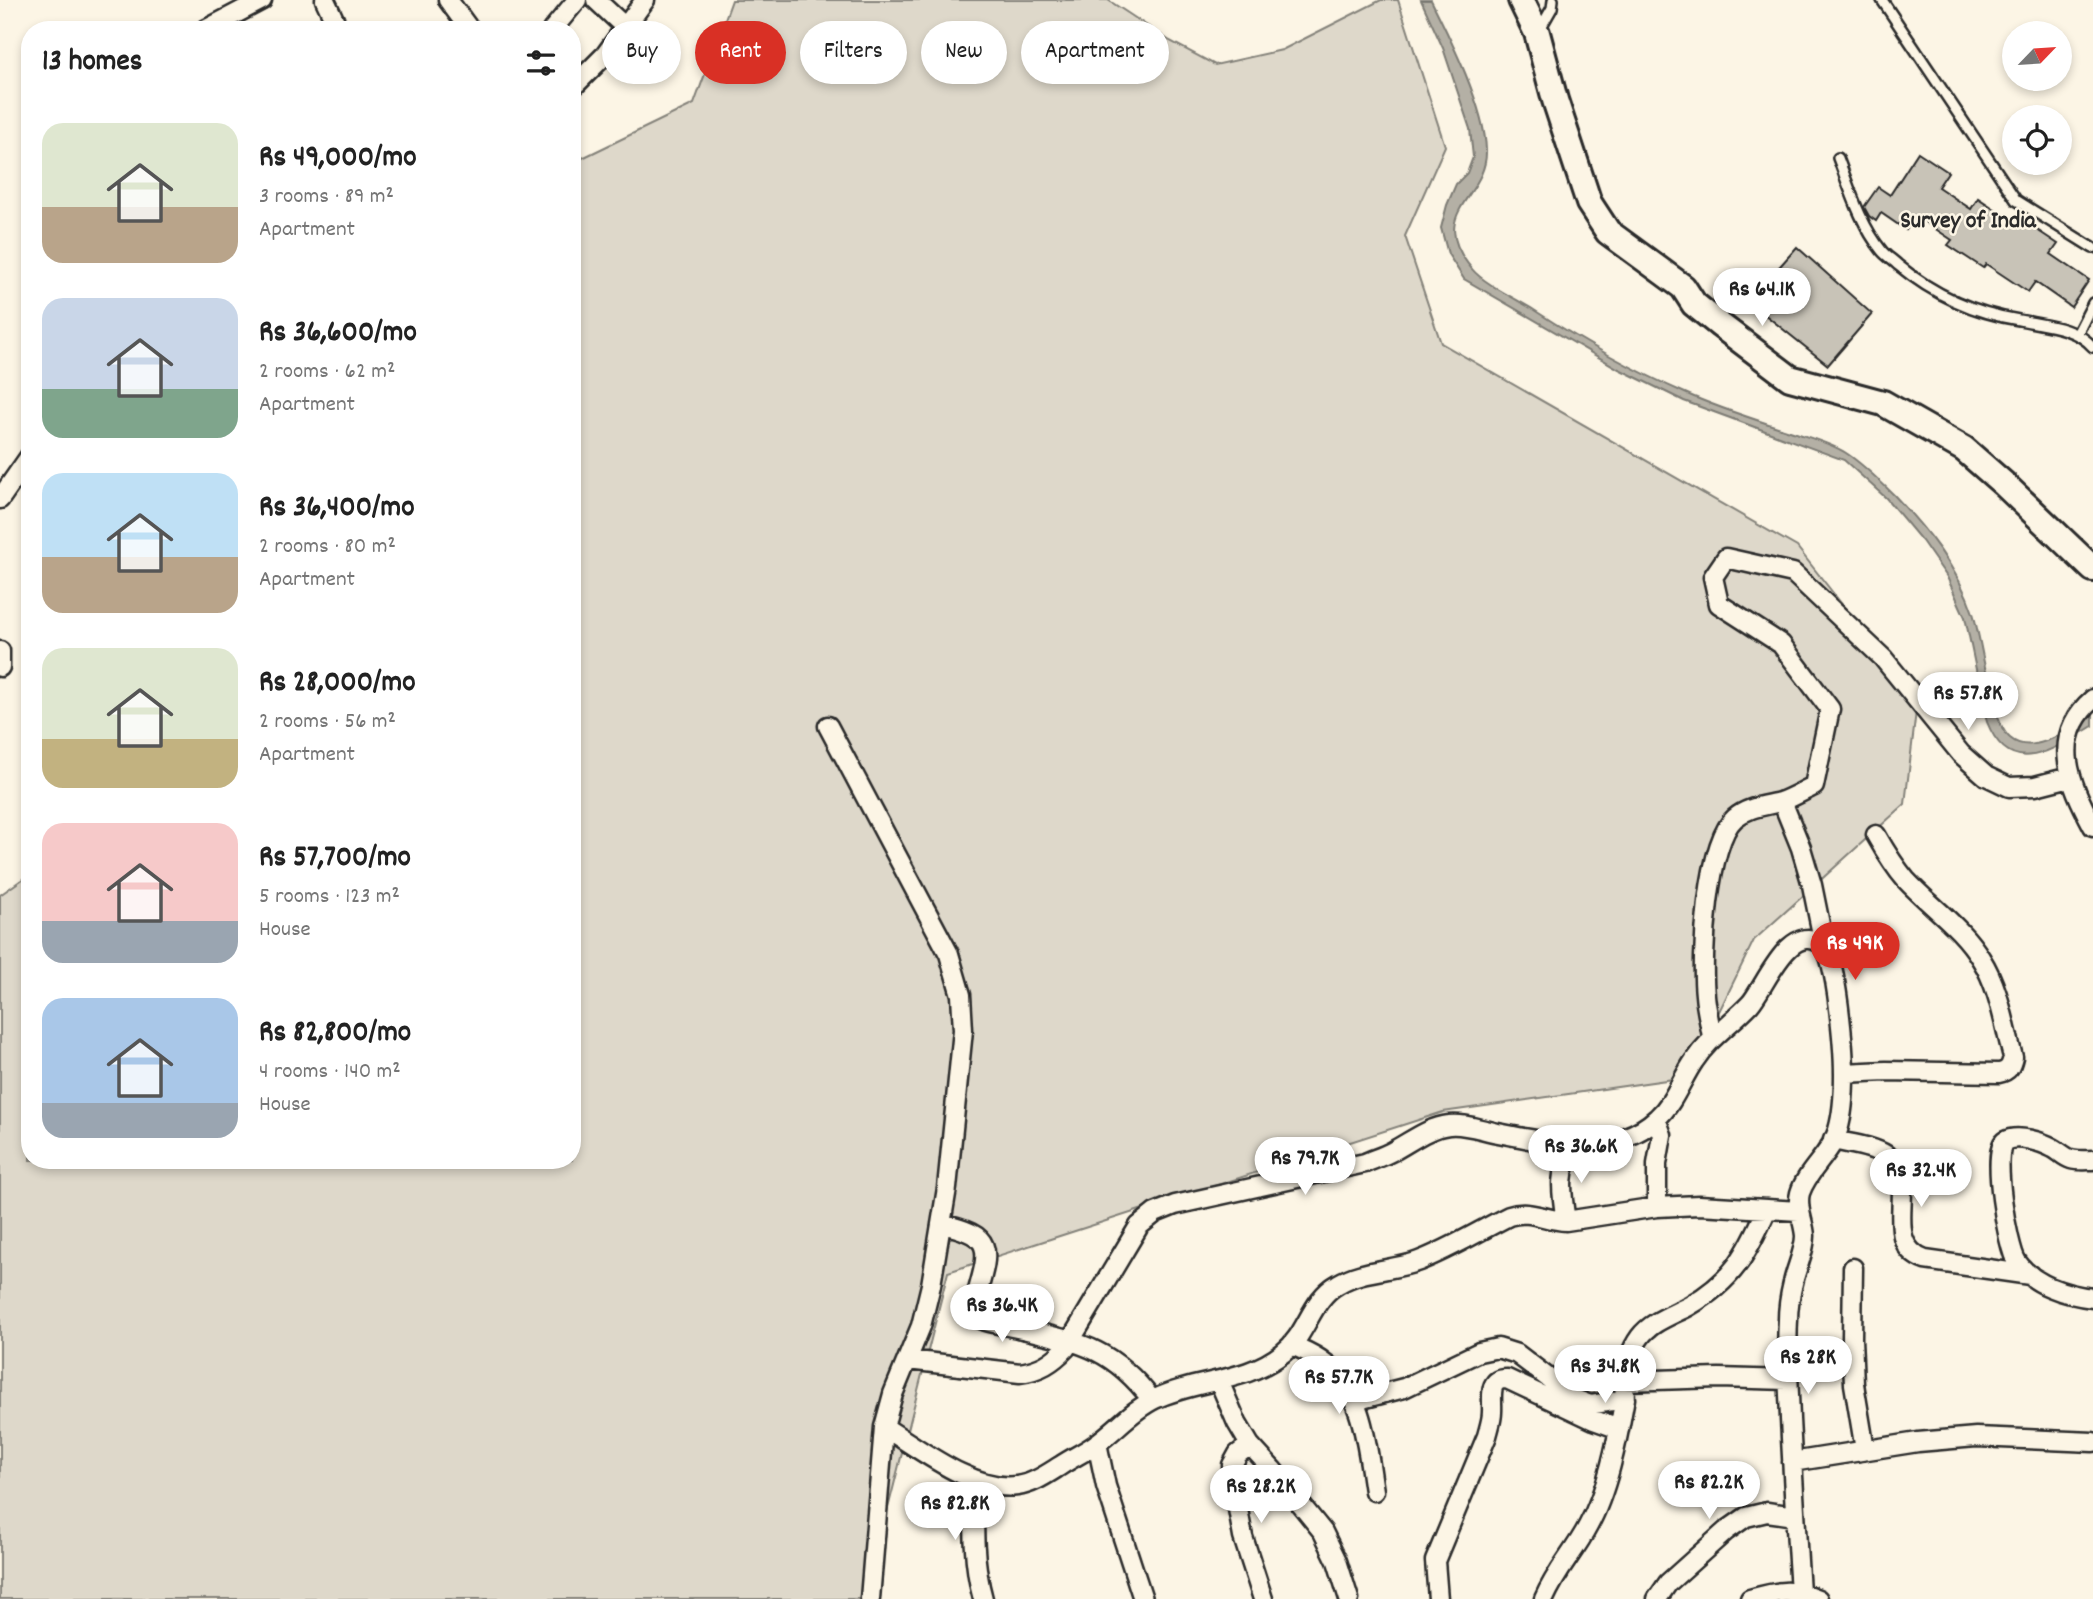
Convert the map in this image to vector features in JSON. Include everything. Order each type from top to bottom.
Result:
[{"type":"street","points":[[224,21],[262,0]]},
{"type":"street","points":[[325,0],[335,21]]},
{"type":"street","points":[[448,0],[463,21]]},
{"type":"street","points":[[559,21],[577,0]]},
{"type":"street","points":[[596,0],[618,21]]},
{"type":"street","points":[[631,21],[645,0]]},
{"type":"street","points":[[1521,0],[1537,33],[1589,202],[1608,232],[1683,287],[1695,303],[1720,326],[1790,378],[1883,403],[1920,422],[1964,450],[2004,484],[2093,569]]},
{"type":"street","points":[[581,79],[602,58]]},
{"type":"street","points":[[0,499],[21,469]]},
{"type":"street","points":[[1713,1037],[1705,995],[1703,961],[1714,867],[1724,834],[1733,819],[1750,808],[1782,801],[1814,786],[1830,709],[1781,643],[1719,604],[1713,577],[1726,558],[1793,573],[1883,658],[1961,754],[1986,776],[2009,787],[2035,786],[2070,777]]},
{"type":"street","points":[[0,651],[0,667]]},
{"type":"street","points":[[2093,699],[2071,722],[2067,752],[2070,777],[2093,827]]},
{"type":"street","points":[[828,726],[949,954],[961,995],[963,1030],[941,1224],[931,1284],[921,1326],[893,1394],[884,1427],[870,1599]]},
{"type":"street","points":[[1782,801],[1801,848],[1824,944],[1830,957],[1836,985],[1844,1073],[1837,1133],[1798,1197],[1805,1239],[1792,1285],[1788,1320],[1788,1380],[1800,1591]]},
{"type":"street","points":[[1844,1073],[1999,1073],[2011,1066],[2013,1057],[1994,985],[1981,958],[1962,935],[1905,879],[1876,835]]},
{"type":"street","points":[[908,1360],[1020,1373],[1035,1371],[1053,1362],[1071,1340],[1139,1226],[1155,1213],[1175,1205],[1365,1163],[1390,1154],[1433,1129],[1449,1125],[1540,1142],[1574,1145],[1605,1143],[1632,1133],[1656,1119],[1669,1104],[1693,1061],[1713,1037],[1751,1003],[1774,964],[1787,949],[1800,941],[1811,939],[1824,944]]},
{"type":"street","points":[[1656,1119],[1662,1135],[1657,1164],[1657,1207]]},
{"type":"street","points":[[2093,1160],[2071,1159],[2053,1148],[2015,1138],[2005,1141],[2000,1147],[1998,1160],[2008,1237],[2016,1261],[2048,1287],[2093,1298]]},
{"type":"street","points":[[1833,1140],[1878,1151],[1889,1156],[1897,1167],[1901,1180],[1902,1232],[1905,1246],[1913,1256],[2030,1275]]},
{"type":"street","points":[[1566,1220],[1561,1174],[1574,1145]]},
{"type":"street","points":[[884,1427],[975,1480],[996,1486],[1018,1486],[1039,1479],[1097,1443],[1152,1400],[1179,1389],[1242,1376],[1265,1367],[1292,1345],[1301,1334],[1315,1306],[1327,1291],[1340,1282],[1417,1261],[1519,1212],[1536,1214],[1550,1220],[1566,1220],[1657,1207],[1699,1205],[1799,1211]]},
{"type":"street","points":[[1544,1599],[1552,1580],[1595,1513],[1619,1429],[1625,1399],[1624,1381],[1630,1356],[1640,1337],[1653,1324],[1718,1288],[1736,1269],[1751,1246],[1768,1209]]},
{"type":"street","points":[[941,1224],[973,1232],[981,1239],[985,1249],[987,1259],[973,1308],[975,1316],[1071,1340],[1103,1354],[1134,1377],[1152,1400]]},
{"type":"street","points":[[1853,1268],[1854,1384],[1865,1450]]},
{"type":"street","points":[[1292,1345],[1325,1363],[1342,1380],[1354,1401],[1363,1427],[1374,1491]]},
{"type":"street","points":[[1354,1401],[1404,1388],[1479,1352],[1498,1348],[1517,1354],[1577,1400],[1590,1405],[1625,1399]]},
{"type":"street","points":[[1624,1381],[1719,1378],[1788,1380]]},
{"type":"street","points":[[1438,1599],[1435,1561],[1487,1436],[1493,1415],[1494,1382],[1507,1379],[1619,1429]]},
{"type":"street","points":[[1219,1381],[1237,1423],[1250,1445],[1322,1532],[1337,1561],[1349,1599]]},
{"type":"street","points":[[1792,1462],[1918,1442],[1976,1437],[2093,1442]]},
{"type":"street","points":[[1097,1443],[1107,1486],[1143,1599]]},
{"type":"street","points":[[1250,1445],[1238,1454],[1233,1465],[1233,1481],[1243,1537],[1263,1599]]},
{"type":"street","points":[[975,1480],[976,1575],[983,1599]]},
{"type":"street","points":[[1657,1599],[1668,1583],[1726,1531],[1746,1517],[1767,1512],[1795,1516]]},
{"type":"street","points":[[1750,1599],[1773,1592],[1800,1591],[1818,1599]]},
{"type":"lane","points":[[1537,33],[1552,8],[1553,0]]},
{"type":"lane","points":[[1882,0],[2016,200],[2093,248]]},
{"type":"lane","points":[[1838,158],[1859,213],[1882,251],[1920,283],[1962,304],[1998,317],[2077,334],[2093,347]]},
{"type":"lane","points":[[2077,334],[2093,303]]},
{"type":"shaded area","points":[[732,0],[1108,0],[1140,21],[1021,21],[1021,84],[1169,84],[1169,40],[1215,65],[1282,50],[1381,0],[1398,0],[1445,146],[1405,236],[1441,343],[1797,547],[1881,654],[1916,711],[1905,804],[1754,940],[1687,1077],[1443,1112],[948,1272],[865,1599],[0,1599],[0,895],[21,880],[21,1169],[581,1169],[581,159],[694,104],[701,84],[786,84],[786,21],[724,21]]},
{"type":"shaded area","points":[[1421,0],[1431,0],[1473,94],[1484,133],[1484,167],[1456,219],[1454,233],[1459,249],[1472,269],[1501,291],[1647,375],[1712,404],[1840,449],[1852,457],[1883,484],[1918,521],[1959,580],[1973,613],[1997,716],[2010,738],[2030,745],[2041,743],[2093,715],[2093,726],[2049,750],[2034,755],[2008,751],[1997,740],[1987,722],[1965,617],[1947,577],[1922,541],[1886,498],[1844,460],[1684,401],[1619,369],[1464,279],[1448,254],[1441,228],[1456,184],[1467,173],[1473,157],[1470,129],[1443,48]]},
{"type":"building","points":[[1918,152],[1948,172],[1938,187],[1971,209],[1978,198],[2019,225],[2022,220],[2058,244],[2051,254],[2089,280],[2071,307],[2035,282],[2028,292],[1986,264],[1983,268],[1948,245],[1952,240],[1916,216],[1906,230],[1881,213],[1876,221],[1869,216],[1864,207],[1878,187],[1890,195]]},
{"type":"building","points":[[1797,247],[1872,314],[1828,365],[1739,294],[1754,274],[1765,283]]},
{"type":"district","name":"Survey of India","points":[[1968,222]]}]
